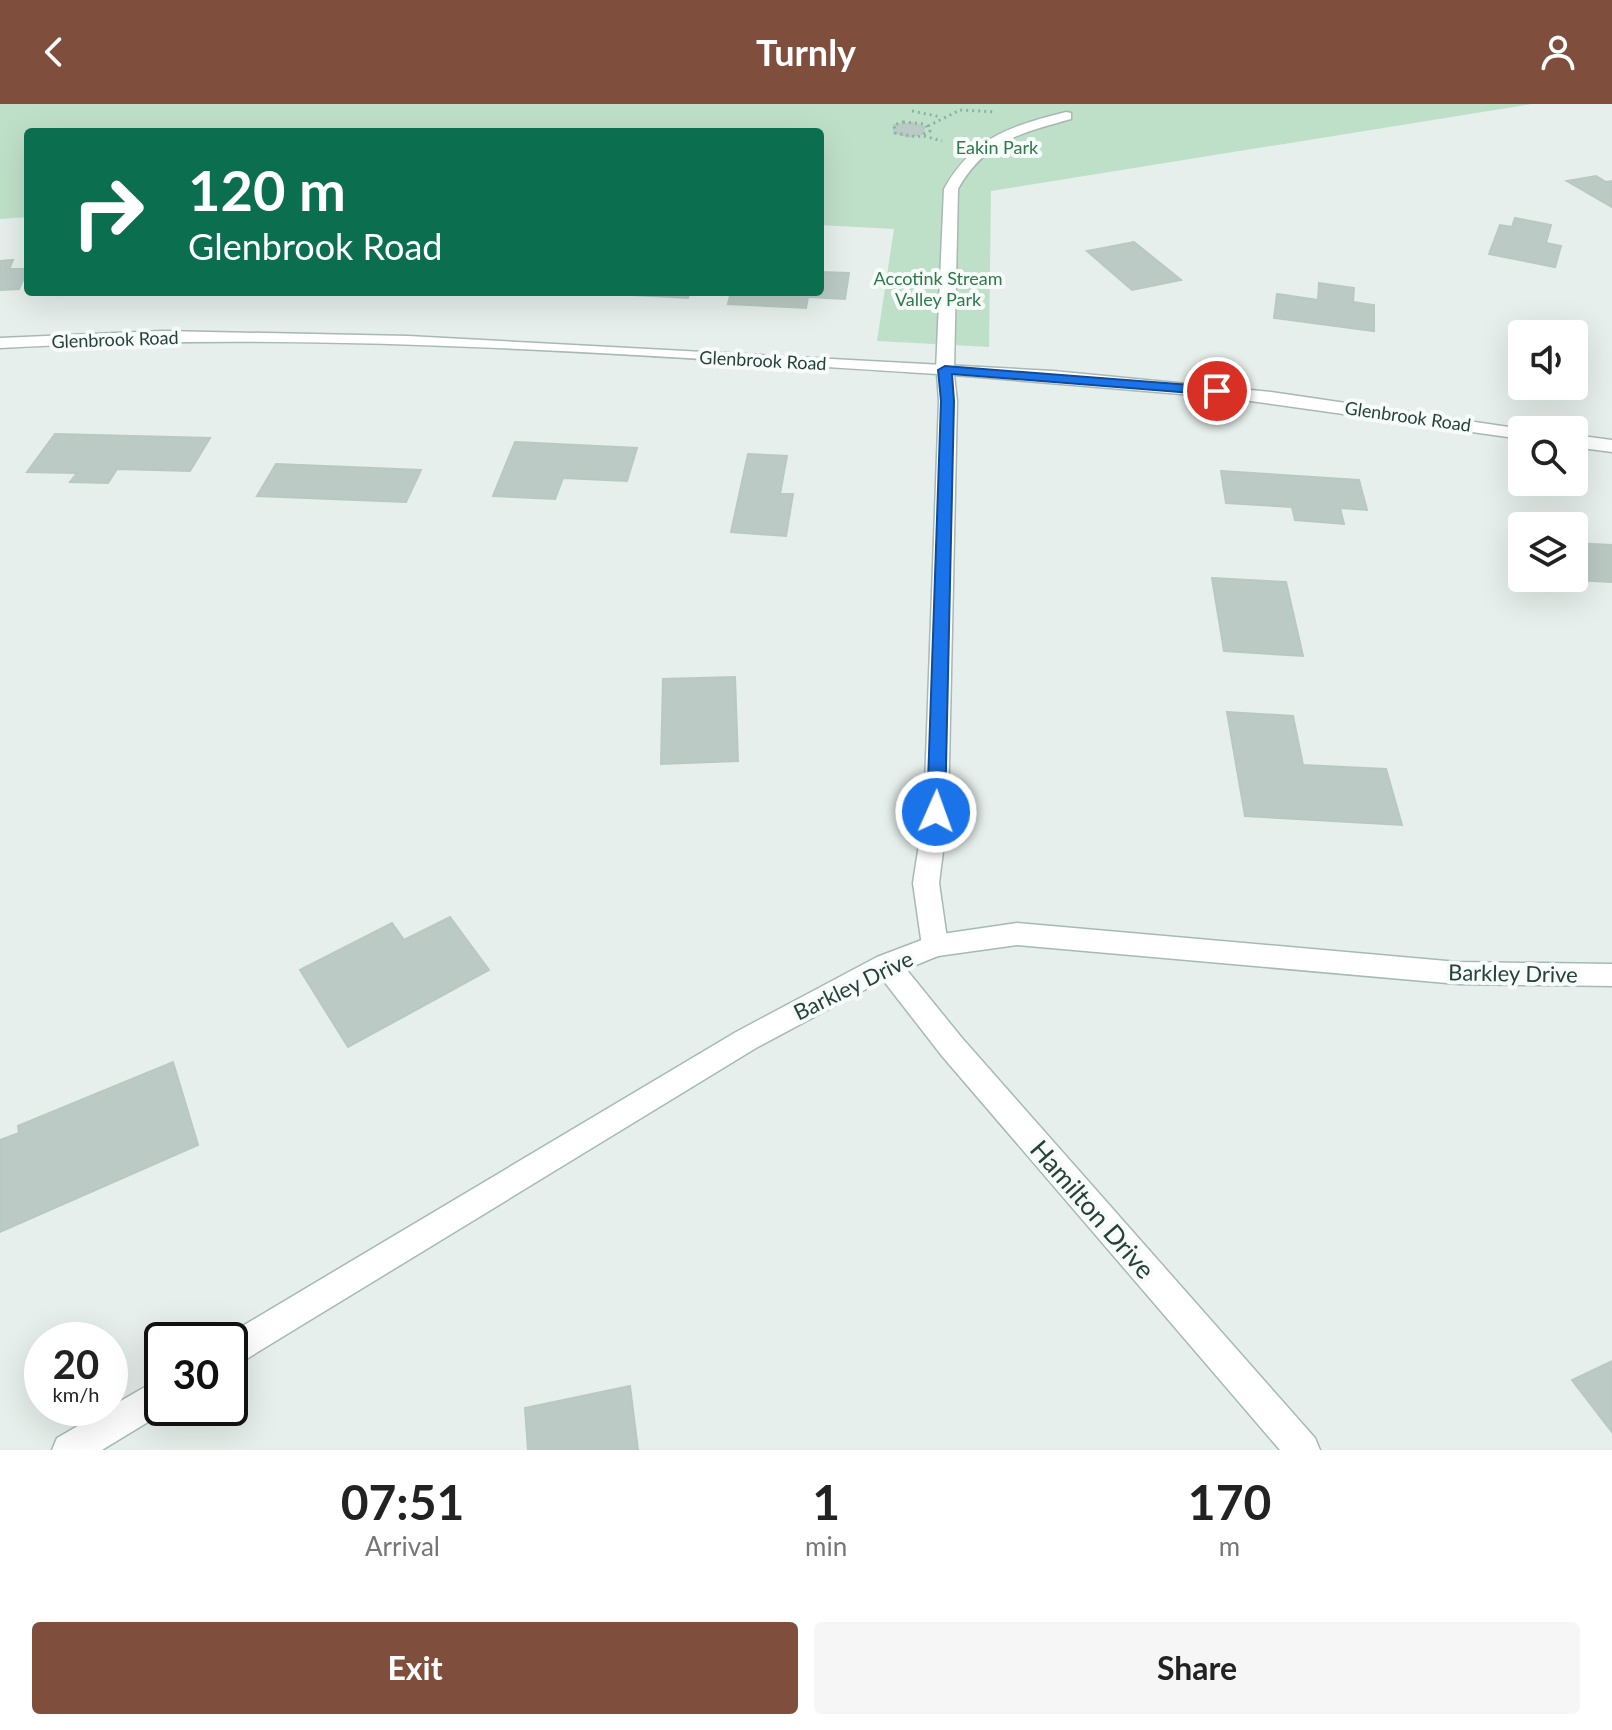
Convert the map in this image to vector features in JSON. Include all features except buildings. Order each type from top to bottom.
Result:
[{"type":"street","points":[[935,946],[926,883],[936,812],[951,189],[961,167],[1001,135],[1066,116]]},
{"type":"street","name":"Glenbrook Road","points":[[0,343],[148,337],[318,338],[1053,376],[1247,394],[1508,431]]},
{"type":"street","points":[[1588,443],[1612,446]]},
{"type":"street","name":"Barkley Drive","points":[[248,1341],[746,1040],[887,965],[935,946],[1017,934],[1458,973],[1612,975]]},
{"type":"street","name":"Hamilton Drive","points":[[887,965],[952,1047],[1303,1450]]},
{"type":"street","points":[[69,1450],[144,1405]]},
{"type":"path","points":[[942,141],[923,135],[899,135],[892,128],[909,122],[928,126],[964,104],[984,105],[1003,115]]},
{"type":"path","points":[[912,111],[942,117]]},
{"type":"path","points":[[923,135],[930,131],[928,126]]},
{"type":"green space","points":[[0,104],[1532,104],[991,191],[989,347],[877,341],[894,229],[824,225],[824,128],[24,128],[24,217],[0,219]]},
{"type":"route","points":[[936,812],[948,401],[945,370],[1217,391]]},
{"type":"park label","name":"Eakin Park","points":[[997,147]]},
{"type":"park label","name":"Accotink Stream Valley Park","points":[[938,288]]}]
